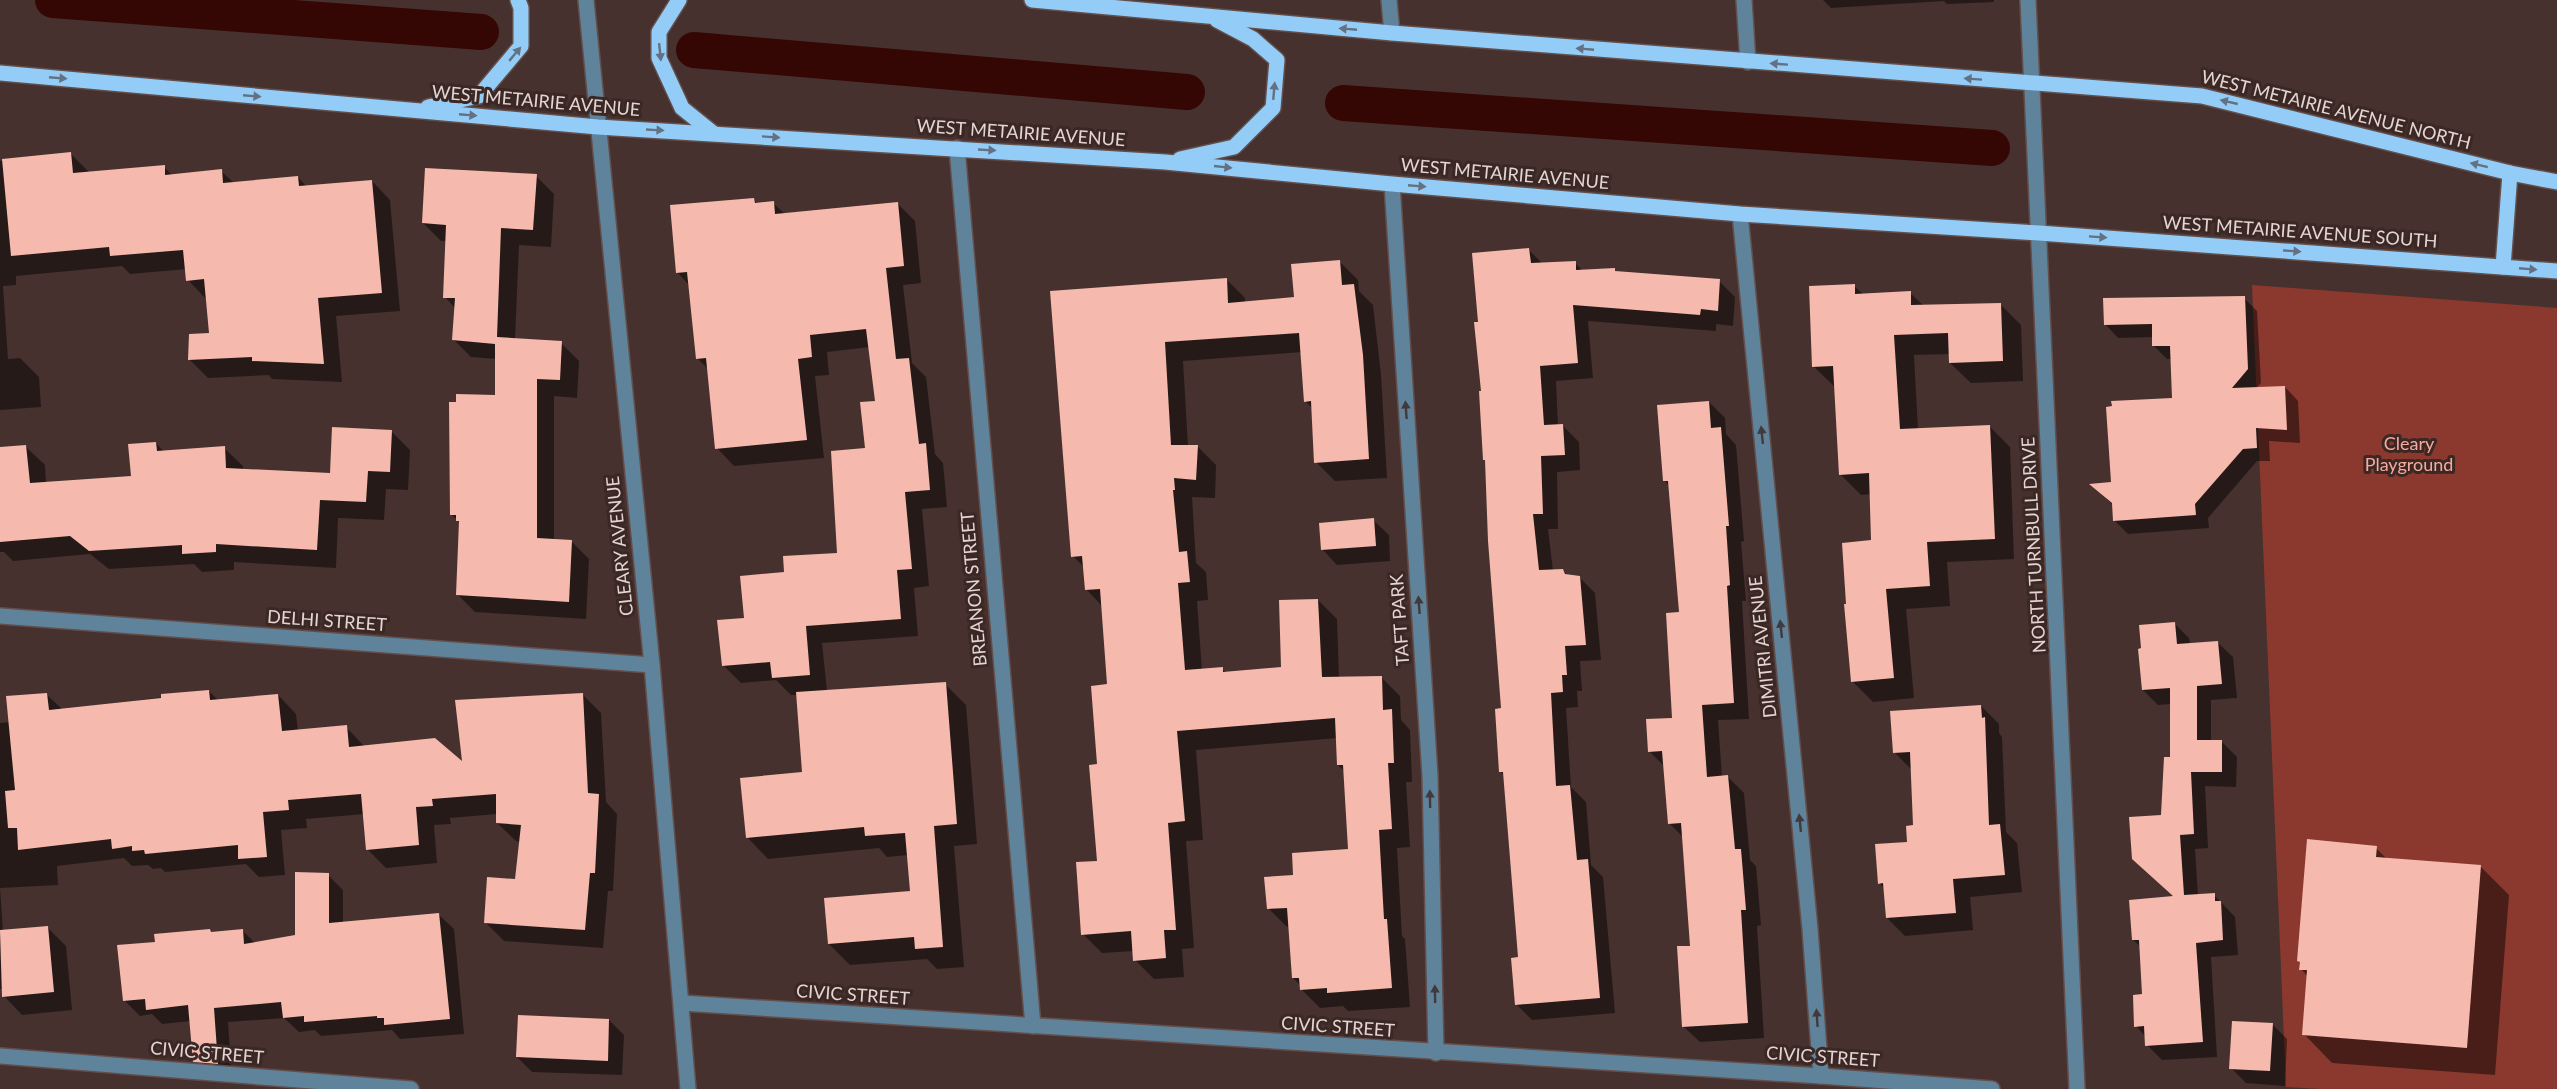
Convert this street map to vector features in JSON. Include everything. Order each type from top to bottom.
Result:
[{"type":"main road","points":[[414,110],[479,96],[521,46],[521,8],[518,0]]},
{"type":"main road","points":[[679,0],[659,32],[659,58],[682,108],[713,134]]},
{"type":"main road","points":[[1042,0],[1392,33],[2032,84]]},
{"type":"main road","points":[[1165,162],[1234,147],[1273,108],[1276,60],[1253,39],[1207,16]]},
{"type":"main road","name":"WEST METAIRIE AVENUE","points":[[0,73],[598,126],[1165,162],[1740,214],[2039,233]]},
{"type":"main road","name":"WEST METAIRIE AVENUE NORTH","points":[[2032,84],[2133,89],[2202,96],[2510,173],[2557,182]]},
{"type":"main road","points":[[2503,267],[2510,173]]},
{"type":"main road","name":"WEST METAIRIE AVENUE SOUTH","points":[[2039,233],[2557,271]]},
{"type":"street","name":"CLEARY AVENUE","points":[[586,0],[651,665],[688,1089]]},
{"type":"street","points":[[1389,0],[1392,33]]},
{"type":"street","points":[[1744,0],[1748,62]]},
{"type":"street","name":"NORTH TURNBULL DRIVE","points":[[2028,0],[2077,1089]]},
{"type":"street","name":"BREANON STREET","points":[[957,148],[1033,1026]]},
{"type":"street","name":"TAFT PARK","points":[[1392,184],[1430,776],[1436,1053]]},
{"type":"street","name":"DIMITRI AVENUE","points":[[1740,214],[1810,929],[1821,1076]]},
{"type":"street","name":"DELHI STREET","points":[[0,616],[651,665]]},
{"type":"street","name":"CIVIC STREET","points":[[682,1003],[1992,1089]]},
{"type":"street","name":"CIVIC STREET","points":[[0,1056],[411,1089]]},
{"type":"green space","name":"Cleary Playground","points":[[2252,285],[2557,308],[2557,1089],[2286,1087]]},
{"type":"building","points":[[71,152],[73,173],[165,165],[165,175],[222,169],[223,183],[298,176],[299,186],[372,180],[382,293],[318,298],[324,364],[252,361],[252,357],[188,360],[189,334],[209,333],[204,279],[186,281],[183,250],[110,256],[109,247],[11,256],[2,159]]},
{"type":"building","points":[[425,168],[537,174],[533,230],[501,228],[497,337],[562,341],[560,380],[537,379],[537,538],[572,540],[569,602],[456,595],[459,521],[456,521],[456,515],[450,515],[449,402],[456,402],[456,394],[495,395],[495,344],[452,340],[455,298],[443,298],[446,225],[422,223]]},
{"type":"building","points":[[754,198],[755,203],[774,201],[775,214],[898,202],[904,266],[886,268],[896,359],[909,358],[919,444],[926,443],[930,490],[905,492],[912,569],[897,570],[901,619],[806,626],[810,675],[772,678],[770,662],[722,666],[717,620],[744,618],[740,576],[784,572],[783,556],[837,553],[831,451],[865,448],[860,402],[875,401],[866,329],[810,335],[812,357],[798,359],[807,440],[715,449],[706,358],[696,359],[687,272],[676,273],[670,205]]},
{"type":"building","points":[[1529,248],[1531,263],[1576,261],[1576,270],[1615,268],[1615,271],[1720,279],[1718,311],[1701,309],[1700,315],[1573,305],[1578,363],[1540,366],[1544,425],[1563,424],[1565,455],[1541,456],[1543,514],[1533,514],[1539,570],[1563,569],[1565,574],[1580,576],[1586,645],[1565,646],[1567,675],[1562,675],[1563,692],[1551,693],[1556,786],[1570,785],[1577,860],[1588,859],[1600,998],[1515,1005],[1511,958],[1518,957],[1503,772],[1499,772],[1495,709],[1501,708],[1488,541],[1485,460],[1483,460],[1479,391],[1481,391],[1474,322],[1478,322],[1472,253]]},
{"type":"building","points":[[1340,260],[1342,285],[1354,284],[1363,355],[1369,459],[1314,463],[1311,401],[1304,402],[1299,333],[1165,342],[1171,445],[1198,445],[1196,480],[1174,478],[1175,490],[1173,490],[1179,552],[1187,551],[1190,582],[1178,583],[1185,670],[1223,667],[1223,672],[1281,667],[1279,600],[1318,599],[1322,677],[1382,676],[1383,710],[1392,709],[1394,763],[1388,763],[1392,829],[1379,830],[1384,919],[1387,919],[1392,988],[1327,993],[1327,988],[1300,990],[1299,978],[1292,978],[1287,908],[1267,909],[1264,877],[1293,875],[1292,853],[1348,849],[1343,765],[1337,765],[1335,718],[1177,731],[1185,821],[1168,823],[1176,930],[1164,930],[1166,958],[1133,961],[1131,931],[1081,935],[1076,862],[1097,861],[1089,765],[1097,764],[1091,686],[1107,684],[1100,589],[1085,590],[1082,556],[1071,557],[1050,291],[1227,278],[1228,303],[1294,297],[1291,264]]},
{"type":"building","points":[[1855,284],[1855,294],[1911,291],[1911,305],[2001,303],[2003,361],[1949,363],[1948,333],[1894,335],[1900,429],[1990,425],[1995,539],[1927,542],[1930,586],[1886,589],[1894,678],[1851,682],[1844,604],[1846,604],[1842,543],[1871,540],[1869,473],[1839,475],[1833,366],[1812,367],[1809,286]]},
{"type":"building","points":[[2245,296],[2248,369],[2232,388],[2285,386],[2287,430],[2256,428],[2257,448],[2243,449],[2195,504],[2196,515],[2113,521],[2112,503],[2089,484],[2111,482],[2106,407],[2112,406],[2111,401],[2172,398],[2170,346],[2152,346],[2152,324],[2104,325],[2103,298]]},
{"type":"building","points":[[1709,401],[1711,428],[1721,427],[1729,526],[1726,526],[1730,585],[1727,586],[1734,703],[1702,705],[1707,777],[1728,775],[1735,849],[1741,849],[1746,910],[1741,910],[1748,1023],[1682,1027],[1677,946],[1690,946],[1681,823],[1668,824],[1662,751],[1648,752],[1646,719],[1672,718],[1666,613],[1679,612],[1668,481],[1663,481],[1657,405]]},
{"type":"building","points":[[332,427],[392,430],[390,472],[368,471],[366,502],[320,500],[317,550],[216,544],[216,552],[182,554],[182,545],[89,551],[70,536],[0,542],[0,447],[26,445],[30,483],[131,476],[128,444],[156,442],[157,451],[225,446],[226,468],[330,473]]},
{"type":"building","points":[[1374,518],[1376,546],[1321,550],[1319,523]]},
{"type":"building","points":[[2175,622],[2177,644],[2218,641],[2222,684],[2197,686],[2197,740],[2222,740],[2222,772],[2191,772],[2194,834],[2180,835],[2184,895],[2215,893],[2215,901],[2221,901],[2223,940],[2196,943],[2203,1042],[2145,1046],[2144,1026],[2134,1027],[2133,995],[2142,994],[2139,940],[2132,940],[2129,900],[2173,896],[2132,859],[2129,817],[2161,815],[2164,757],[2170,757],[2170,688],[2142,690],[2138,649],[2141,648],[2139,625]]},
{"type":"building","points":[[946,682],[957,824],[934,826],[943,947],[915,949],[914,937],[828,944],[824,898],[910,891],[905,833],[865,836],[864,827],[746,838],[740,778],[802,772],[796,692]]},
{"type":"building","points":[[209,690],[210,700],[278,694],[282,731],[347,725],[349,747],[435,738],[462,761],[455,700],[583,693],[588,793],[599,794],[595,873],[590,873],[585,930],[484,923],[487,877],[515,879],[521,825],[496,823],[496,794],[432,799],[433,806],[416,807],[419,845],[366,850],[361,794],[288,800],[289,810],[263,812],[267,857],[238,859],[238,845],[145,854],[144,850],[132,851],[132,846],[112,849],[111,839],[18,850],[17,828],[8,828],[5,791],[15,790],[6,696],[47,693],[49,710],[161,698],[161,694]]},
{"type":"building","points":[[1981,705],[1982,718],[1985,717],[1989,825],[2000,824],[2005,875],[1953,879],[1956,913],[1886,918],[1883,883],[1878,884],[1875,844],[1907,842],[1906,826],[1913,825],[1910,752],[1893,753],[1890,711]]},
{"type":"building","points":[[2307,839],[2377,846],[2376,857],[2481,865],[2467,1048],[2302,1035],[2307,970],[2299,970],[2300,962],[2297,961]]},
{"type":"building","points":[[295,872],[329,873],[329,923],[439,913],[450,1019],[384,1025],[384,1018],[377,1018],[377,1016],[304,1022],[304,1016],[283,1018],[281,1002],[214,1008],[218,1064],[193,1062],[188,1005],[146,1010],[145,999],[123,1001],[117,945],[155,942],[154,934],[210,929],[211,932],[243,929],[244,944],[295,935]]},
{"type":"building","points":[[48,926],[54,992],[2,997],[0,930]]},
{"type":"building","points":[[518,1015],[609,1019],[608,1061],[516,1057]]},
{"type":"building","points":[[2232,1021],[2273,1023],[2270,1071],[2229,1069]]},
{"type":"waterway","points":[[53,0],[481,32]]},
{"type":"waterway","points":[[694,50],[1187,92]]},
{"type":"waterway","points":[[1343,103],[1992,148]]}]
